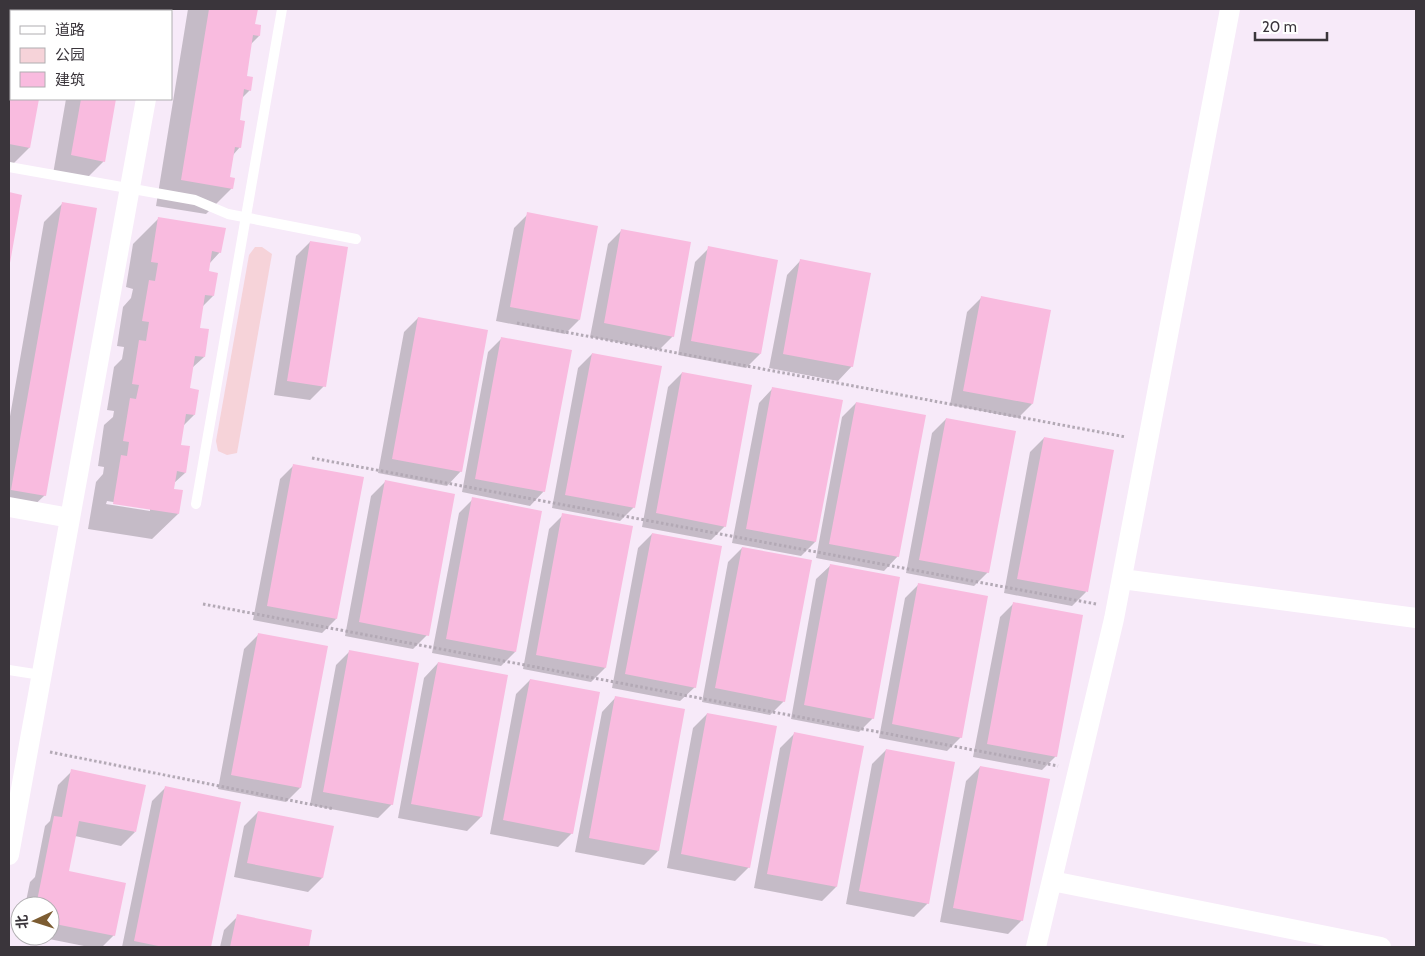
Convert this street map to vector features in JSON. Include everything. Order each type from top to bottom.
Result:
[{"type":"street","points":[[1036,947],[1122,579],[1230,9]]},
{"type":"street","points":[[9,846],[146,100]]},
{"type":"street","points":[[9,508],[70,518]]},
{"type":"street","points":[[1122,579],[1416,618]]},
{"type":"street","points":[[1052,881],[1382,947]]},
{"type":"lane","points":[[196,504],[282,9]]},
{"type":"lane","points":[[9,168],[194,200],[228,214],[356,239]]},
{"type":"lane","points":[[9,670],[41,675]]},
{"type":"path","points":[[517,323],[1148,441]]},
{"type":"path","points":[[312,458],[1116,608]]},
{"type":"path","points":[[203,604],[1078,770]]},
{"type":"path","points":[[28,747],[334,809]]},
{"type":"green space","points":[[255,247],[262,247],[272,254],[237,453],[227,455],[218,451],[216,441],[249,255]]},
{"type":"building","points":[[19,9],[55,9],[55,10]]},
{"type":"building","points":[[97,9],[132,9],[132,10]]},
{"type":"building","points":[[209,9],[258,9],[255,24],[261,25],[260,36],[253,35],[247,76],[253,77],[251,91],[244,89],[240,120],[245,121],[241,148],[235,147],[230,177],[235,178],[233,189],[181,180]]},
{"type":"building","points":[[10,56],[10,100],[39,100],[30,148],[9,144]]},
{"type":"building","points":[[81,100],[116,100],[105,162],[71,155]]},
{"type":"building","points":[[9,192],[22,195],[10,263],[9,263]]},
{"type":"building","points":[[62,202],[97,208],[46,496],[11,490]]},
{"type":"building","points":[[527,212],[598,226],[580,320],[510,307]]},
{"type":"building","points":[[158,217],[226,228],[221,253],[212,251],[209,271],[218,273],[214,296],[205,295],[200,328],[209,329],[205,357],[195,356],[190,388],[199,390],[195,415],[186,414],[181,445],[190,446],[186,473],[177,471],[174,489],[183,490],[179,514],[113,504],[121,455],[127,456],[129,442],[123,441],[130,398],[136,399],[139,385],[132,384],[139,340],[146,341],[149,322],[142,321],[149,280],[155,281],[158,263],[151,262]]},
{"type":"building","points":[[621,229],[691,242],[674,337],[604,323]]},
{"type":"building","points":[[310,241],[348,247],[326,387],[287,381]]},
{"type":"building","points":[[708,246],[778,260],[761,354],[691,341]]},
{"type":"building","points":[[800,259],[871,273],[853,367],[783,354]]},
{"type":"building","points":[[981,296],[1051,310],[1033,404],[963,391]]},
{"type":"building","points":[[418,317],[488,330],[462,472],[392,459]]},
{"type":"building","points":[[501,337],[572,350],[545,492],[475,479]]},
{"type":"building","points":[[592,353],[662,366],[635,508],[565,495]]},
{"type":"building","points":[[682,372],[752,385],[726,527],[656,513]]},
{"type":"building","points":[[772,387],[843,400],[816,542],[746,529]]},
{"type":"building","points":[[856,402],[926,415],[899,557],[829,544]]},
{"type":"building","points":[[946,418],[1016,431],[989,573],[919,560]]},
{"type":"building","points":[[1044,437],[1114,450],[1088,592],[1017,579]]},
{"type":"building","points":[[293,464],[364,477],[337,619],[267,606]]},
{"type":"building","points":[[385,480],[455,494],[429,636],[359,622]]},
{"type":"building","points":[[472,497],[542,511],[516,652],[446,639]]},
{"type":"building","points":[[562,513],[633,526],[606,668],[536,655]]},
{"type":"building","points":[[652,533],[722,546],[696,688],[625,674]]},
{"type":"building","points":[[742,547],[812,560],[785,702],[715,688]]},
{"type":"building","points":[[830,564],[900,577],[874,719],[804,705]]},
{"type":"building","points":[[918,583],[988,596],[962,738],[892,724]]},
{"type":"building","points":[[1013,602],[1083,615],[1057,757],[987,744]]},
{"type":"building","points":[[258,633],[328,646],[301,788],[231,775]]},
{"type":"building","points":[[349,650],[419,663],[393,805],[323,792]]},
{"type":"building","points":[[438,662],[508,675],[482,817],[411,804]]},
{"type":"building","points":[[530,679],[600,692],[573,834],[503,820]]},
{"type":"building","points":[[615,696],[685,709],[659,851],[589,838]]},
{"type":"building","points":[[707,713],[777,726],[750,868],[681,854]]},
{"type":"building","points":[[794,732],[864,746],[837,887],[767,874]]},
{"type":"building","points":[[886,749],[955,762],[929,904],[859,891]]},
{"type":"building","points":[[980,766],[1050,779],[1023,921],[953,908]]},
{"type":"building","points":[[71,769],[146,785],[136,832],[79,821],[69,871],[126,883],[115,936],[60,925],[60,896],[38,896],[54,816],[62,817]]},
{"type":"building","points":[[165,786],[241,802],[211,947],[163,947],[134,941]]},
{"type":"building","points":[[258,811],[334,826],[323,878],[247,863]]},
{"type":"building","points":[[237,914],[312,930],[309,947],[230,947]]}]
